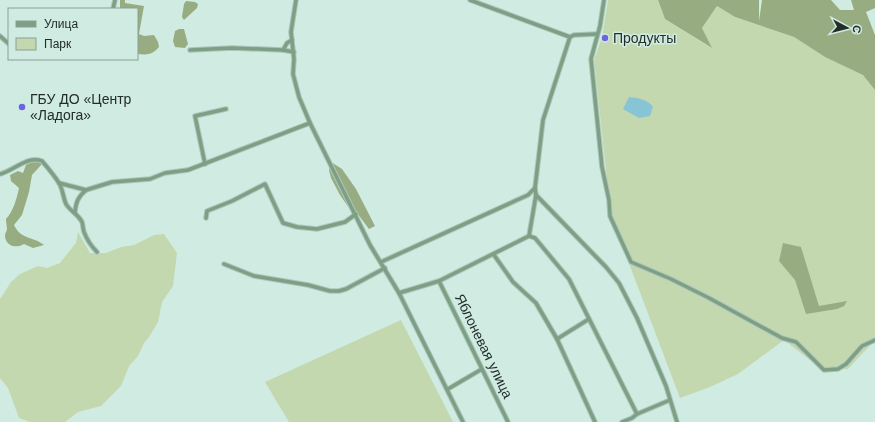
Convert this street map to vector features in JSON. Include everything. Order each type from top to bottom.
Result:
[{"type":"street","points":[[296,0],[291,32],[294,52],[294,82],[310,122],[370,245],[399,293],[448,389],[463,422]]},
{"type":"street","points":[[470,0],[570,37],[574,35],[597,34]]},
{"type":"street","points":[[604,0],[590,59],[602,167],[609,200],[610,216],[631,262],[677,282],[782,338],[796,342],[824,370],[838,369],[846,364],[862,346],[875,340]]},
{"type":"street","points":[[0,36],[8,43]]},
{"type":"street","points":[[529,236],[536,195],[535,188],[543,120],[570,37]]},
{"type":"street","points":[[283,50],[287,43],[292,40]]},
{"type":"street","points":[[190,50],[232,48],[283,50],[294,52]]},
{"type":"street","points":[[206,164],[195,116],[226,109]]},
{"type":"street","points":[[75,212],[76,202],[79,196],[86,190],[112,182],[150,179],[165,173],[188,170],[310,122]]},
{"type":"street","points":[[0,174],[12,170],[29,161],[38,159],[42,160],[59,183],[66,203],[70,209],[75,212],[82,223],[90,245],[97,252]]},
{"type":"street","points":[[59,183],[86,190]]},
{"type":"street","points":[[206,218],[207,211],[232,201],[265,184],[283,223],[297,227],[318,229],[345,222],[356,214]]},
{"type":"street","points":[[381,262],[528,195],[535,188]]},
{"type":"street","points":[[536,195],[606,267],[619,284],[639,324],[666,386],[677,422]]},
{"type":"street","points":[[399,293],[439,281],[494,255],[529,236],[535,238],[569,279],[637,414]]},
{"type":"street","points":[[494,255],[513,282],[536,303],[557,339],[595,422]]},
{"type":"street","points":[[224,264],[254,276],[308,285],[330,291],[346,289],[385,268]]},
{"type":"street","name":"Яблоневая улица","points":[[439,281],[508,422]]},
{"type":"street","points":[[557,339],[590,319]]},
{"type":"street","points":[[448,389],[482,369]]},
{"type":"street","points":[[622,422],[670,400]]},
{"type":"street","points":[[632,418],[634,422]]},
{"type":"green space","points":[[120,0],[125,0],[125,3],[144,6],[139,34],[144,36],[154,35],[159,47],[154,52],[138,54],[138,8],[120,8]]},
{"type":"green space","points":[[608,0],[658,0],[665,19],[711,48],[702,28],[717,6],[735,17],[794,37],[825,57],[864,75],[875,90],[875,340],[848,369],[823,370],[784,340],[738,374],[710,387],[680,398],[611,216],[594,60],[602,37]]},
{"type":"green space","points":[[658,0],[759,0],[759,21],[762,0],[831,0],[840,10],[854,10],[851,0],[875,0],[875,8],[866,12],[875,35],[875,90],[863,75],[825,57],[794,37],[735,17],[717,6],[702,28],[712,48],[665,19]]},
{"type":"green space","points":[[186,1],[195,2],[198,4],[197,8],[184,20],[182,17],[184,4]]},
{"type":"green space","points":[[184,29],[188,44],[185,48],[175,47],[173,41],[175,31]]},
{"type":"green space","points":[[31,162],[41,162],[42,164],[32,175],[29,192],[22,215],[14,225],[24,236],[44,245],[33,248],[24,244],[21,246],[12,246],[5,239],[7,229],[6,219],[13,209],[19,188],[11,181],[10,175],[18,171],[23,173],[26,165]]},
{"type":"green space","points":[[331,162],[342,169],[356,189],[375,226],[369,229],[354,209],[347,205],[340,195],[331,178],[329,170]]},
{"type":"green space","points":[[78,232],[90,253],[106,253],[121,247],[134,245],[154,235],[164,234],[177,253],[173,286],[162,302],[158,322],[144,343],[138,356],[129,366],[121,386],[101,406],[78,412],[65,422],[30,422],[19,418],[8,388],[0,378],[0,299],[11,282],[20,274],[38,266],[47,268],[60,263],[76,243]]},
{"type":"green space","points":[[783,243],[801,247],[819,306],[847,301],[844,306],[837,309],[806,314],[795,280],[779,261]]},
{"type":"green space","points":[[401,320],[453,422],[289,422],[265,382]]},
{"type":"water","points":[[629,97],[642,99],[651,104],[653,107],[650,116],[639,118],[623,109]]},
{"type":"place","name":"Продукты","points":[[605,38]]},
{"type":"place","name":"ГБУ ДО «Центр «Ладога»","points":[[22,107]]}]
